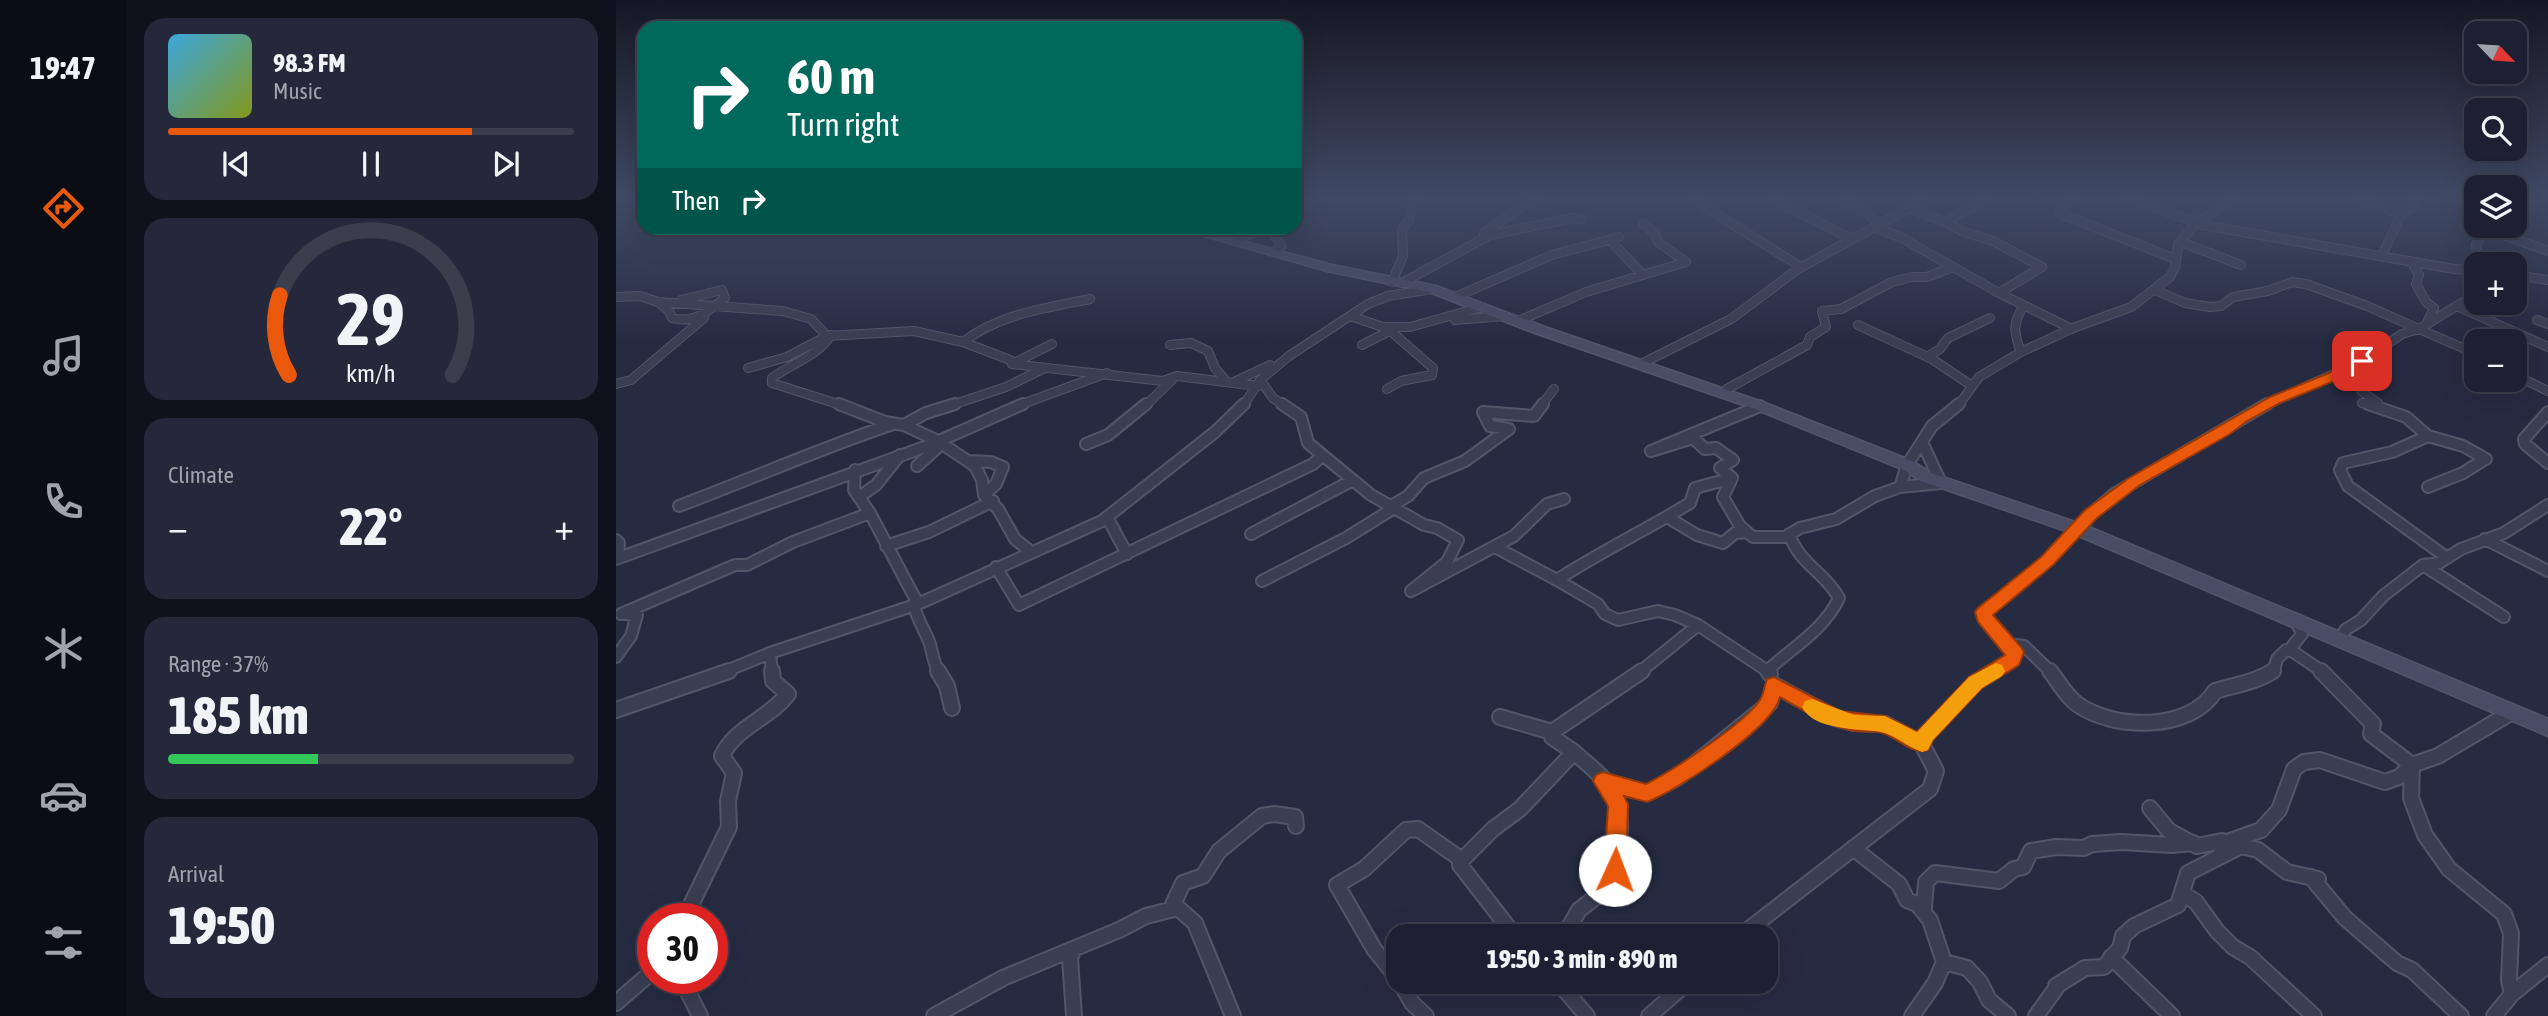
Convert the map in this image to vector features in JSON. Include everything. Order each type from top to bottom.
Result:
[{"type":"street","points":[[1245,246],[1432,289],[1760,406],[1907,465],[1941,483],[2078,529],[2548,728]]},
{"type":"street","points":[[1276,251],[1281,246]]},
{"type":"street","points":[[1397,283],[1405,246]]},
{"type":"street","points":[[1462,249],[1466,246]]},
{"type":"street","points":[[1397,283],[1467,246]]},
{"type":"street","points":[[1455,297],[1552,255],[1584,246]]},
{"type":"street","points":[[1621,246],[1641,273]]},
{"type":"street","points":[[1362,345],[1391,328],[1427,323],[1511,319],[1641,273],[1686,262],[1664,246]]},
{"type":"street","points":[[1768,246],[1801,267]]},
{"type":"street","points":[[1641,364],[1731,319],[1801,267],[1838,246]]},
{"type":"street","points":[[1916,246],[1999,293],[2072,329]]},
{"type":"street","points":[[1999,293],[2042,267],[2003,246]]},
{"type":"street","points":[[2143,246],[2175,259]]},
{"type":"street","points":[[1900,487],[1907,465],[1932,426],[1958,406],[1986,372],[2021,352],[2072,329],[2131,307],[2174,273],[2179,246]]},
{"type":"street","points":[[2193,246],[2241,265]]},
{"type":"street","points":[[2328,246],[2464,268]]},
{"type":"street","points":[[2382,256],[2388,246]]},
{"type":"street","points":[[2411,261],[2419,275],[2416,284],[2419,291],[2434,308],[2423,327]]},
{"type":"street","points":[[1724,394],[1727,389],[1807,345],[1810,337],[1826,327],[1822,312],[1841,309],[1892,282],[1912,277],[1927,277],[1953,267]]},
{"type":"street","points":[[2527,276],[2545,278]]},
{"type":"street","points":[[2155,290],[2185,303],[2210,307],[2221,306],[2232,297],[2268,291],[2292,282],[2305,284],[2423,327],[2464,348]]},
{"type":"street","points":[[616,710],[751,663],[771,653],[916,605],[1107,517],[1215,432],[1249,400],[1259,383],[1286,358],[1379,299],[1432,289]]},
{"type":"street","points":[[616,384],[631,380],[725,298],[722,290],[671,302]]},
{"type":"street","points":[[616,297],[639,296],[658,302],[717,304],[783,311],[811,319],[829,335]]},
{"type":"street","points":[[963,342],[970,335],[997,324],[1090,299]]},
{"type":"street","points":[[1922,744],[1925,735],[1976,682],[2012,659],[2015,652],[1984,617],[1984,612],[2047,561],[2114,494],[2225,430],[2242,417],[2334,376],[2402,334],[2423,327],[2464,301]]},
{"type":"street","points":[[658,302],[669,311],[672,318],[682,322],[706,316]]},
{"type":"street","points":[[2021,352],[2013,334],[2013,324],[2024,306]]},
{"type":"street","points":[[2457,306],[2548,347]]},
{"type":"street","points":[[1427,323],[1482,307]]},
{"type":"street","points":[[1350,316],[1391,328],[1433,368],[1432,375],[1401,382],[1387,389]]},
{"type":"street","points":[[1927,357],[1940,349],[1948,338],[1990,318]]},
{"type":"street","points":[[2537,320],[2548,324]]},
{"type":"street","points":[[1858,325],[1905,344],[1972,386]]},
{"type":"street","points":[[748,368],[787,357],[829,335],[915,331],[963,342],[1010,360],[1012,364],[1043,369],[1109,373],[1163,381],[1177,376],[1259,383],[1273,398],[1301,417],[1308,443],[1322,456],[1392,507],[1458,540],[1447,562],[1411,591],[1514,536],[1548,504],[1564,499]]},
{"type":"street","points":[[829,335],[821,351],[783,368],[772,378],[772,383],[900,424],[940,443],[968,461],[975,466],[989,498],[997,504],[1006,528],[1019,546],[1031,552]]},
{"type":"street","points":[[1170,345],[1191,343],[1208,351],[1215,368],[1230,382]]},
{"type":"street","points":[[1012,364],[1052,344]]},
{"type":"street","points":[[1230,382],[1286,358]]},
{"type":"street","points":[[679,506],[811,456],[832,444],[900,424],[933,410],[1018,383],[1043,369]]},
{"type":"street","points":[[616,541],[619,543],[617,558],[855,470],[940,443],[1008,409],[1109,373]]},
{"type":"street","points":[[1086,444],[1097,443],[1110,434],[1177,376]]},
{"type":"street","points":[[2527,381],[2548,391]]},
{"type":"street","points":[[1262,581],[1346,538],[1408,496],[1423,478],[1465,461],[1509,429],[1490,426],[1483,412],[1535,416],[1554,389]]},
{"type":"street","points":[[2361,391],[2390,409],[2412,418],[2428,436],[2451,441],[2484,457],[2476,466],[2458,477],[2428,487]]},
{"type":"street","points":[[2362,403],[2390,409]]},
{"type":"street","points":[[1732,478],[1720,468],[1733,460],[1716,447],[1705,449],[1693,438],[1651,451],[1760,406]]},
{"type":"street","points":[[2548,412],[2524,439],[2525,444],[2548,457]]},
{"type":"street","points":[[2428,436],[2392,452],[2343,463],[2340,470],[2347,486],[2446,557]]},
{"type":"street","points":[[1922,442],[1941,483]]},
{"type":"street","points":[[917,466],[940,443]]},
{"type":"street","points":[[2535,450],[2548,463]]},
{"type":"street","points":[[859,497],[876,485],[900,455]]},
{"type":"street","points":[[996,567],[1019,605],[1312,464],[1322,456]]},
{"type":"street","points":[[886,546],[929,532],[989,498],[1003,467],[991,462],[968,461]]},
{"type":"street","points":[[855,470],[854,490],[870,513],[916,605],[917,621],[930,645],[932,661],[947,686],[952,708]]},
{"type":"street","points":[[1732,478],[1723,496],[1733,516],[1753,537],[1762,538],[1785,537],[1817,522],[1836,519],[1875,496],[1900,487],[1941,483]]},
{"type":"street","points":[[1557,580],[1604,550],[1690,503],[1695,488],[1732,478]]},
{"type":"street","points":[[1251,534],[1353,480]]},
{"type":"street","points":[[2341,639],[2345,630],[2361,620],[2384,596],[2423,565],[2439,563],[2446,557],[2514,528],[2548,505]]},
{"type":"street","points":[[618,614],[736,565],[747,565],[793,542],[870,513]]},
{"type":"street","points":[[1107,517],[1127,554]]},
{"type":"street","points":[[1667,517],[1698,536],[1715,541],[1723,542],[1735,533],[1747,532]]},
{"type":"street","points":[[1768,670],[1824,621],[1835,608],[1839,598],[1834,589],[1796,552],[1789,534]]},
{"type":"street","points":[[2485,539],[2548,571]]},
{"type":"street","points":[[1495,547],[1598,604],[1605,614],[1618,620],[1631,614],[1660,609],[1698,625],[1757,666],[1768,670]]},
{"type":"street","points":[[2423,565],[2504,617]]},
{"type":"street","points":[[616,657],[631,636],[637,615],[618,614]]},
{"type":"street","points":[[2292,651],[2291,648],[2302,635],[2296,621]]},
{"type":"street","points":[[1552,732],[1639,673],[1698,625]]},
{"type":"street","points":[[2008,643],[2024,646],[2050,670],[2075,703],[2093,713],[2143,724],[2180,718],[2210,699],[2215,691],[2259,680],[2274,670],[2277,659],[2286,650],[2292,651],[2314,663],[2346,695],[2360,715],[2373,724],[2371,733],[2412,765]]},
{"type":"street","points":[[692,903],[729,827],[728,800],[734,773],[722,756],[727,744],[781,703],[788,694],[773,681],[771,653]]},
{"type":"street","points":[[1603,781],[1647,793],[1678,778],[1770,703],[1773,687],[1768,670]]},
{"type":"street","points":[[1755,924],[1922,795],[1936,780],[1937,767],[1922,744],[1885,724],[1854,723],[1835,718],[1774,685],[1773,687]]},
{"type":"street","points":[[2223,851],[2230,841],[2261,830],[2279,810],[2294,769],[2304,762],[2320,760],[2385,782],[2399,777],[2412,765],[2438,756],[2512,712]]},
{"type":"street","points":[[1500,717],[1552,732]]},
{"type":"street","points":[[1552,732],[1552,737],[1574,752],[1603,781],[1618,804],[1614,883],[1578,910],[1570,924]]},
{"type":"street","points":[[1505,924],[1460,865],[1493,829],[1520,809],[1574,752]]},
{"type":"street","points":[[2412,765],[2411,798],[2425,835],[2449,869],[2504,914],[2511,933],[2509,980],[2512,994]]},
{"type":"street","points":[[2150,808],[2169,831],[2197,846],[2222,841],[2223,851]]},
{"type":"street","points":[[1171,909],[1182,883],[1199,880],[1207,874],[1214,855],[1236,839],[1257,818],[1272,812],[1295,817],[1296,826]]},
{"type":"street","points":[[1386,964],[1374,949],[1337,885],[1364,869],[1406,830],[1418,829],[1462,860]]},
{"type":"street","points":[[1853,848],[1899,884],[1907,900],[1924,907],[1926,882],[1935,873],[1999,881],[2014,869],[2023,867],[2031,851],[2056,847],[2084,848],[2092,844],[2122,842],[2172,845],[2193,843]]},
{"type":"street","points":[[2036,1016],[2058,985],[2085,968],[2104,967],[2120,948],[2123,936],[2134,926],[2178,905],[2188,873],[2223,851],[2241,846],[2252,848],[2287,872],[2314,878],[2345,918],[2397,963],[2412,970],[2461,1016]]},
{"type":"street","points":[[2182,893],[2196,902],[2232,947],[2250,957],[2314,1016]]},
{"type":"street","points":[[1918,905],[1928,915],[1938,936],[1939,952],[1944,962],[1967,968],[1980,982],[1989,1000],[2008,1016]]},
{"type":"street","points":[[934,1016],[1003,978],[1146,916],[1178,908],[1195,923],[1233,1016]]},
{"type":"street","points":[[1074,949],[1070,957],[1074,1016]]},
{"type":"street","points":[[2111,957],[2172,1016]]},
{"type":"street","points":[[1912,1016],[1935,983],[1944,962]]},
{"type":"street","points":[[2494,1016],[2512,994],[2548,965]]},
{"type":"street","points":[[616,1003],[637,985]]},
{"type":"street","points":[[689,994],[700,1016]]},
{"type":"street","points":[[1407,994],[1426,1016]]},
{"type":"street","points":[[1568,994],[1587,1016]]},
{"type":"street","points":[[1649,1016],[1674,994]]},
{"type":"slow traffic","points":[[1812,707],[1854,723],[1885,724],[1922,744],[1925,735],[1976,682],[1996,671]]},
{"type":"route","points":[[1615,870],[1618,804],[1614,794],[1603,781],[1647,793],[1678,778],[1704,756],[1722,746],[1770,703],[1774,685],[1835,718],[1861,724],[1885,724],[1922,744],[1925,735],[1976,682],[2012,659],[2015,652],[1984,617],[1984,612],[2047,561],[2091,514],[2114,494],[2225,430],[2242,417],[2362,361]]}]
